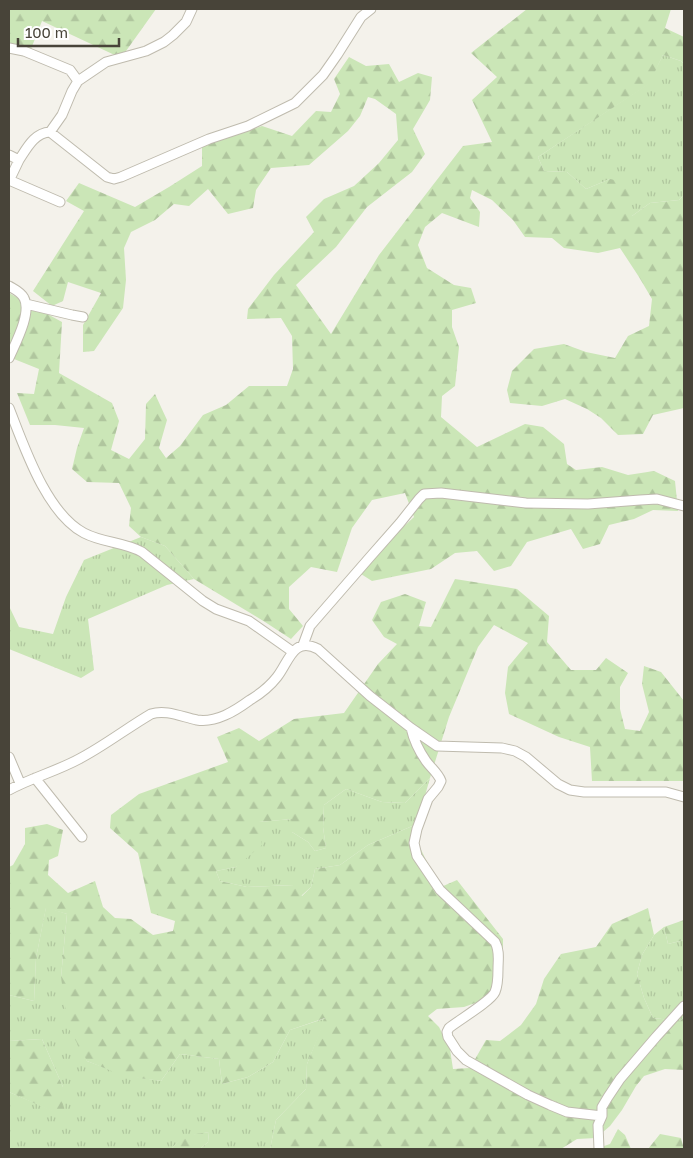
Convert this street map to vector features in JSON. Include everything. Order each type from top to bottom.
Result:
[{"type":"street","points":[[60,202],[9,180],[19,160],[37,136],[50,132],[62,115],[78,81],[106,62],[146,52],[164,42],[186,22],[192,9]]},
{"type":"street","points":[[50,132],[107,178],[121,177],[209,139],[248,126],[295,103],[323,75],[355,25],[371,9]]},
{"type":"street","points":[[9,48],[24,51],[70,70],[78,81]]},
{"type":"street","points":[[9,155],[19,160]]},
{"type":"street","points":[[9,286],[23,296],[26,304],[22,328],[9,358]]},
{"type":"street","points":[[26,304],[83,316]]},
{"type":"street","points":[[9,408],[12,424],[42,485],[60,513],[72,524],[92,537],[132,547],[142,552],[203,601],[216,609],[249,621],[293,652]]},
{"type":"street","points":[[303,645],[310,626],[424,494],[441,493],[526,503],[588,504],[657,499],[684,506]]},
{"type":"street","points":[[9,790],[79,759],[157,712],[198,720],[226,715],[245,704],[270,685],[282,671],[293,652],[303,645],[318,649],[370,696],[437,746],[502,748],[515,751],[526,757],[558,784],[570,790],[584,792],[666,792],[684,797]]},
{"type":"street","points":[[411,728],[416,746],[441,781],[428,799],[417,829],[414,843],[417,856],[440,890],[495,942],[498,954],[498,977],[495,993],[449,1028],[447,1032],[448,1037],[457,1051],[466,1060],[528,1095],[567,1112],[602,1116]]},
{"type":"street","points":[[9,758],[20,784]]},
{"type":"street","points":[[35,778],[82,837]]},
{"type":"street","points":[[599,1149],[598,1125],[602,1116],[602,1107],[608,1096],[656,1036],[684,1006]]},
{"type":"green space","points":[[9,9],[156,9],[121,58],[42,21],[29,54],[9,46]]},
{"type":"green space","points":[[527,9],[671,9],[665,28],[684,37],[684,64],[681,61],[663,55],[649,84],[538,157],[544,171],[567,172],[586,189],[610,179],[630,183],[632,216],[650,203],[679,200],[684,195],[684,408],[653,415],[643,434],[618,435],[601,418],[565,399],[542,406],[510,403],[507,390],[512,371],[534,349],[564,344],[586,352],[615,358],[628,336],[649,326],[652,299],[620,248],[598,253],[564,248],[552,238],[525,237],[513,220],[492,200],[472,190],[470,198],[480,212],[479,227],[442,213],[425,227],[418,245],[427,268],[454,285],[471,288],[476,303],[452,310],[452,327],[459,347],[455,386],[442,396],[441,417],[477,447],[525,424],[543,427],[564,444],[567,464],[576,470],[602,467],[628,475],[654,471],[675,481],[678,511],[653,510],[634,519],[609,525],[600,544],[583,549],[571,529],[527,542],[511,566],[494,571],[477,551],[455,553],[431,569],[372,581],[361,574],[370,558],[414,517],[405,493],[372,500],[352,528],[337,572],[311,567],[289,587],[289,609],[303,626],[291,639],[194,579],[165,546],[141,537],[129,526],[131,508],[119,483],[87,482],[72,469],[84,428],[30,425],[17,393],[34,394],[39,369],[9,357],[9,293],[62,322],[59,373],[112,403],[119,421],[111,450],[129,459],[145,439],[146,404],[155,394],[167,420],[159,448],[166,458],[180,446],[203,415],[226,405],[249,386],[287,386],[293,369],[292,336],[281,318],[247,319],[248,309],[274,275],[314,232],[306,217],[324,199],[354,186],[379,163],[398,140],[396,114],[375,99],[368,97],[360,116],[348,131],[309,165],[271,168],[256,190],[253,208],[228,214],[208,189],[189,206],[174,204],[155,220],[131,232],[124,248],[126,280],[123,308],[94,351],[83,352],[83,325],[101,293],[68,282],[63,301],[52,306],[33,291],[84,211],[66,201],[79,183],[135,207],[202,166],[202,146],[262,126],[292,136],[316,111],[331,112],[340,94],[334,79],[349,57],[366,66],[389,64],[399,82],[418,73],[432,77],[430,100],[413,129],[425,154],[412,172],[367,207],[336,247],[296,285],[331,334],[379,255],[463,146],[492,142],[472,100],[497,77],[471,53]]},
{"type":"green space","points":[[663,55],[681,61],[684,64],[684,195],[679,200],[650,203],[632,216],[610,179],[586,189],[567,172],[544,171],[538,157],[648,84]]},
{"type":"green space","points":[[141,537],[165,546],[194,579],[167,585],[88,619],[94,670],[81,678],[9,649],[9,606],[19,627],[53,634],[66,597],[84,560]]},
{"type":"green space","points":[[455,579],[517,589],[549,616],[547,642],[571,670],[596,670],[606,658],[628,673],[620,687],[620,709],[625,729],[640,731],[649,712],[642,684],[644,666],[661,672],[684,701],[684,781],[592,781],[590,747],[559,737],[509,714],[505,693],[508,667],[528,643],[494,625],[478,647],[449,717],[430,778],[405,803],[382,802],[346,789],[324,805],[323,827],[326,848],[315,851],[308,842],[292,832],[292,819],[259,822],[262,845],[236,867],[216,871],[220,881],[247,887],[294,885],[302,896],[311,887],[315,869],[340,865],[368,845],[417,824],[416,839],[441,887],[457,880],[503,939],[503,967],[500,987],[495,996],[464,1007],[437,1009],[428,1016],[439,1027],[450,1049],[453,1069],[470,1068],[486,1040],[500,1041],[521,1025],[536,1004],[544,979],[561,954],[596,947],[612,924],[648,908],[654,935],[642,955],[637,974],[644,998],[653,1018],[680,1021],[684,1017],[684,1070],[665,1069],[644,1076],[610,1126],[596,1138],[577,1139],[561,1149],[270,1149],[276,1120],[306,1089],[307,1064],[325,1018],[290,1030],[273,1062],[248,1077],[222,1084],[219,1059],[180,1054],[161,1081],[124,1076],[87,1061],[68,1027],[61,977],[67,914],[46,908],[36,958],[34,1001],[9,995],[9,867],[13,865],[25,844],[25,828],[47,824],[63,830],[58,856],[49,860],[48,875],[68,893],[95,881],[103,907],[115,918],[131,919],[153,935],[173,931],[175,921],[151,913],[138,853],[110,828],[111,815],[139,794],[228,762],[217,737],[239,728],[259,741],[294,719],[344,713],[378,664],[397,644],[384,637],[372,620],[381,602],[405,594],[426,602],[419,626],[431,627]]},
{"type":"green space","points":[[430,778],[417,824],[368,845],[340,865],[315,869],[311,887],[301,896],[293,885],[247,887],[220,881],[216,871],[236,867],[258,822],[292,819],[292,832],[308,842],[315,851],[326,848],[323,827],[324,805],[346,789],[382,802],[405,803]]},
{"type":"green space","points":[[46,907],[67,914],[61,977],[87,1061],[124,1075],[161,1081],[180,1054],[219,1059],[222,1084],[248,1077],[273,1062],[290,1030],[326,1018],[307,1064],[306,1089],[276,1120],[270,1149],[200,1149],[208,1142],[209,1132],[183,1137],[171,1149],[9,1149],[9,1092],[63,1115],[63,1087],[42,1039],[9,1041],[9,995],[34,1001],[36,958]]},
{"type":"green space","points":[[684,920],[684,940],[668,944],[664,927]]},
{"type":"green space","points":[[664,927],[668,944],[684,940],[684,1017],[680,1021],[653,1018],[644,998],[637,974],[642,955],[654,935]]},
{"type":"green space","points":[[42,1039],[63,1087],[63,1116],[9,1092],[9,1041]]},
{"type":"green space","points":[[618,1129],[625,1135],[631,1149],[601,1149],[601,1147],[610,1144]]},
{"type":"green space","points":[[209,1132],[208,1142],[200,1149],[171,1149],[183,1136]]},
{"type":"green space","points":[[660,1134],[681,1138],[684,1149],[648,1149]]}]
